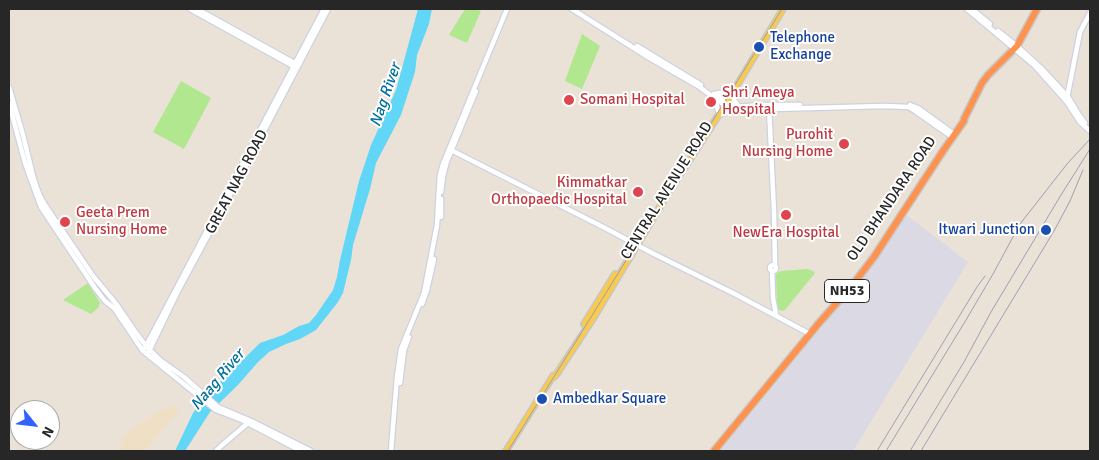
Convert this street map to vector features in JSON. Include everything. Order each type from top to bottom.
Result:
[{"type":"highway","name":"OLD BHANDARA ROAD","points":[[709,451],[808,335],[890,231],[963,119],[982,83],[1016,47],[1037,9]]},
{"type":"highway","name":"NH53","points":[[714,451],[778,371]]},
{"type":"main road","points":[[190,9],[296,66]]},
{"type":"main road","points":[[196,9],[296,66]]},
{"type":"main road","name":"GREAT NAG ROAD","points":[[146,350],[326,9]]},
{"type":"main road","points":[[393,451],[404,350],[427,290],[440,226],[443,176],[450,150],[509,9]]},
{"type":"main road","points":[[572,9],[734,110]]},
{"type":"main road","points":[[576,9],[696,82],[714,96],[718,113]]},
{"type":"main road","points":[[506,451],[580,339],[781,9]]},
{"type":"main road","points":[[968,9],[1016,47]]},
{"type":"main road","points":[[972,9],[1034,65],[1070,103],[1080,122],[1090,129]]},
{"type":"main road","points":[[1070,103],[1080,32],[1089,16]]},
{"type":"main road","points":[[9,88],[39,194],[93,276],[117,305],[146,350]]},
{"type":"main road","points":[[714,96],[732,91]]},
{"type":"main road","points":[[732,91],[734,100],[739,107]]},
{"type":"main road","points":[[9,102],[25,163],[40,208],[104,301],[114,308],[146,350],[201,396],[217,408],[302,451]]},
{"type":"main road","points":[[725,103],[739,107],[909,107],[953,135]]},
{"type":"main road","points":[[718,113],[769,107]]},
{"type":"main road","points":[[769,107],[775,258],[773,298],[776,316]]},
{"type":"main road","points":[[450,150],[776,316],[808,335]]},
{"type":"main road","points":[[511,451],[539,406],[554,376]]},
{"type":"main road","points":[[217,408],[251,420],[310,451]]},
{"type":"main road","points":[[216,451],[248,423]]},
{"type":"shaded area","points":[[905,214],[968,262],[853,451],[720,451],[863,277]]},
{"type":"shaded area","points":[[173,405],[179,411],[145,451],[118,451],[124,436],[135,426]]},
{"type":"green space","points":[[465,9],[481,11],[467,43],[449,35]]},
{"type":"green space","points":[[582,34],[600,46],[582,89],[565,81]]},
{"type":"green space","points":[[181,81],[211,98],[184,149],[153,132]]},
{"type":"green space","points":[[807,269],[815,273],[785,310],[779,310],[777,307],[777,273]]},
{"type":"green space","points":[[88,283],[100,303],[98,308],[91,314],[63,300]]},
{"type":"water","points":[[418,9],[432,9],[429,24],[417,55],[415,72],[401,115],[376,163],[353,245],[343,293],[316,330],[269,352],[210,412],[185,451],[175,451],[193,413],[208,394],[260,343],[309,323],[333,290],[359,181],[371,145],[396,90]]},
{"type":"railway","points":[[508,451],[782,9]]},
{"type":"railway","points":[[886,451],[966,320],[1020,224],[1067,164],[1090,139]]},
{"type":"railway","points":[[910,451],[964,362],[991,312],[1090,149]]},
{"type":"railway","points":[[921,451],[1054,231],[1070,201],[1083,170]]},
{"type":"railway","points":[[877,451],[985,276]]},
{"type":"place","name":"Telephone Exchange","points":[[759,47]]},
{"type":"place","name":"Somani Hospital","points":[[569,100]]},
{"type":"place","name":"Shri Ameya Hospital","points":[[711,102]]},
{"type":"place","name":"Purohit Nursing Home","points":[[844,144]]},
{"type":"place","name":"Kimmatkar Orthopaedic Hospital","points":[[638,192]]},
{"type":"place","name":"NewEra Hospital","points":[[786,215]]},
{"type":"place","name":"Geeta Prem Nursing Home","points":[[65,222]]},
{"type":"place","name":"Itwari Junction","points":[[1046,230]]},
{"type":"place","name":"Ambedkar Square","points":[[542,399]]},
{"type":"water label","name":"Nag River","points":[[386,95]]},
{"type":"water label","name":"Naag River","points":[[218,380]]}]
